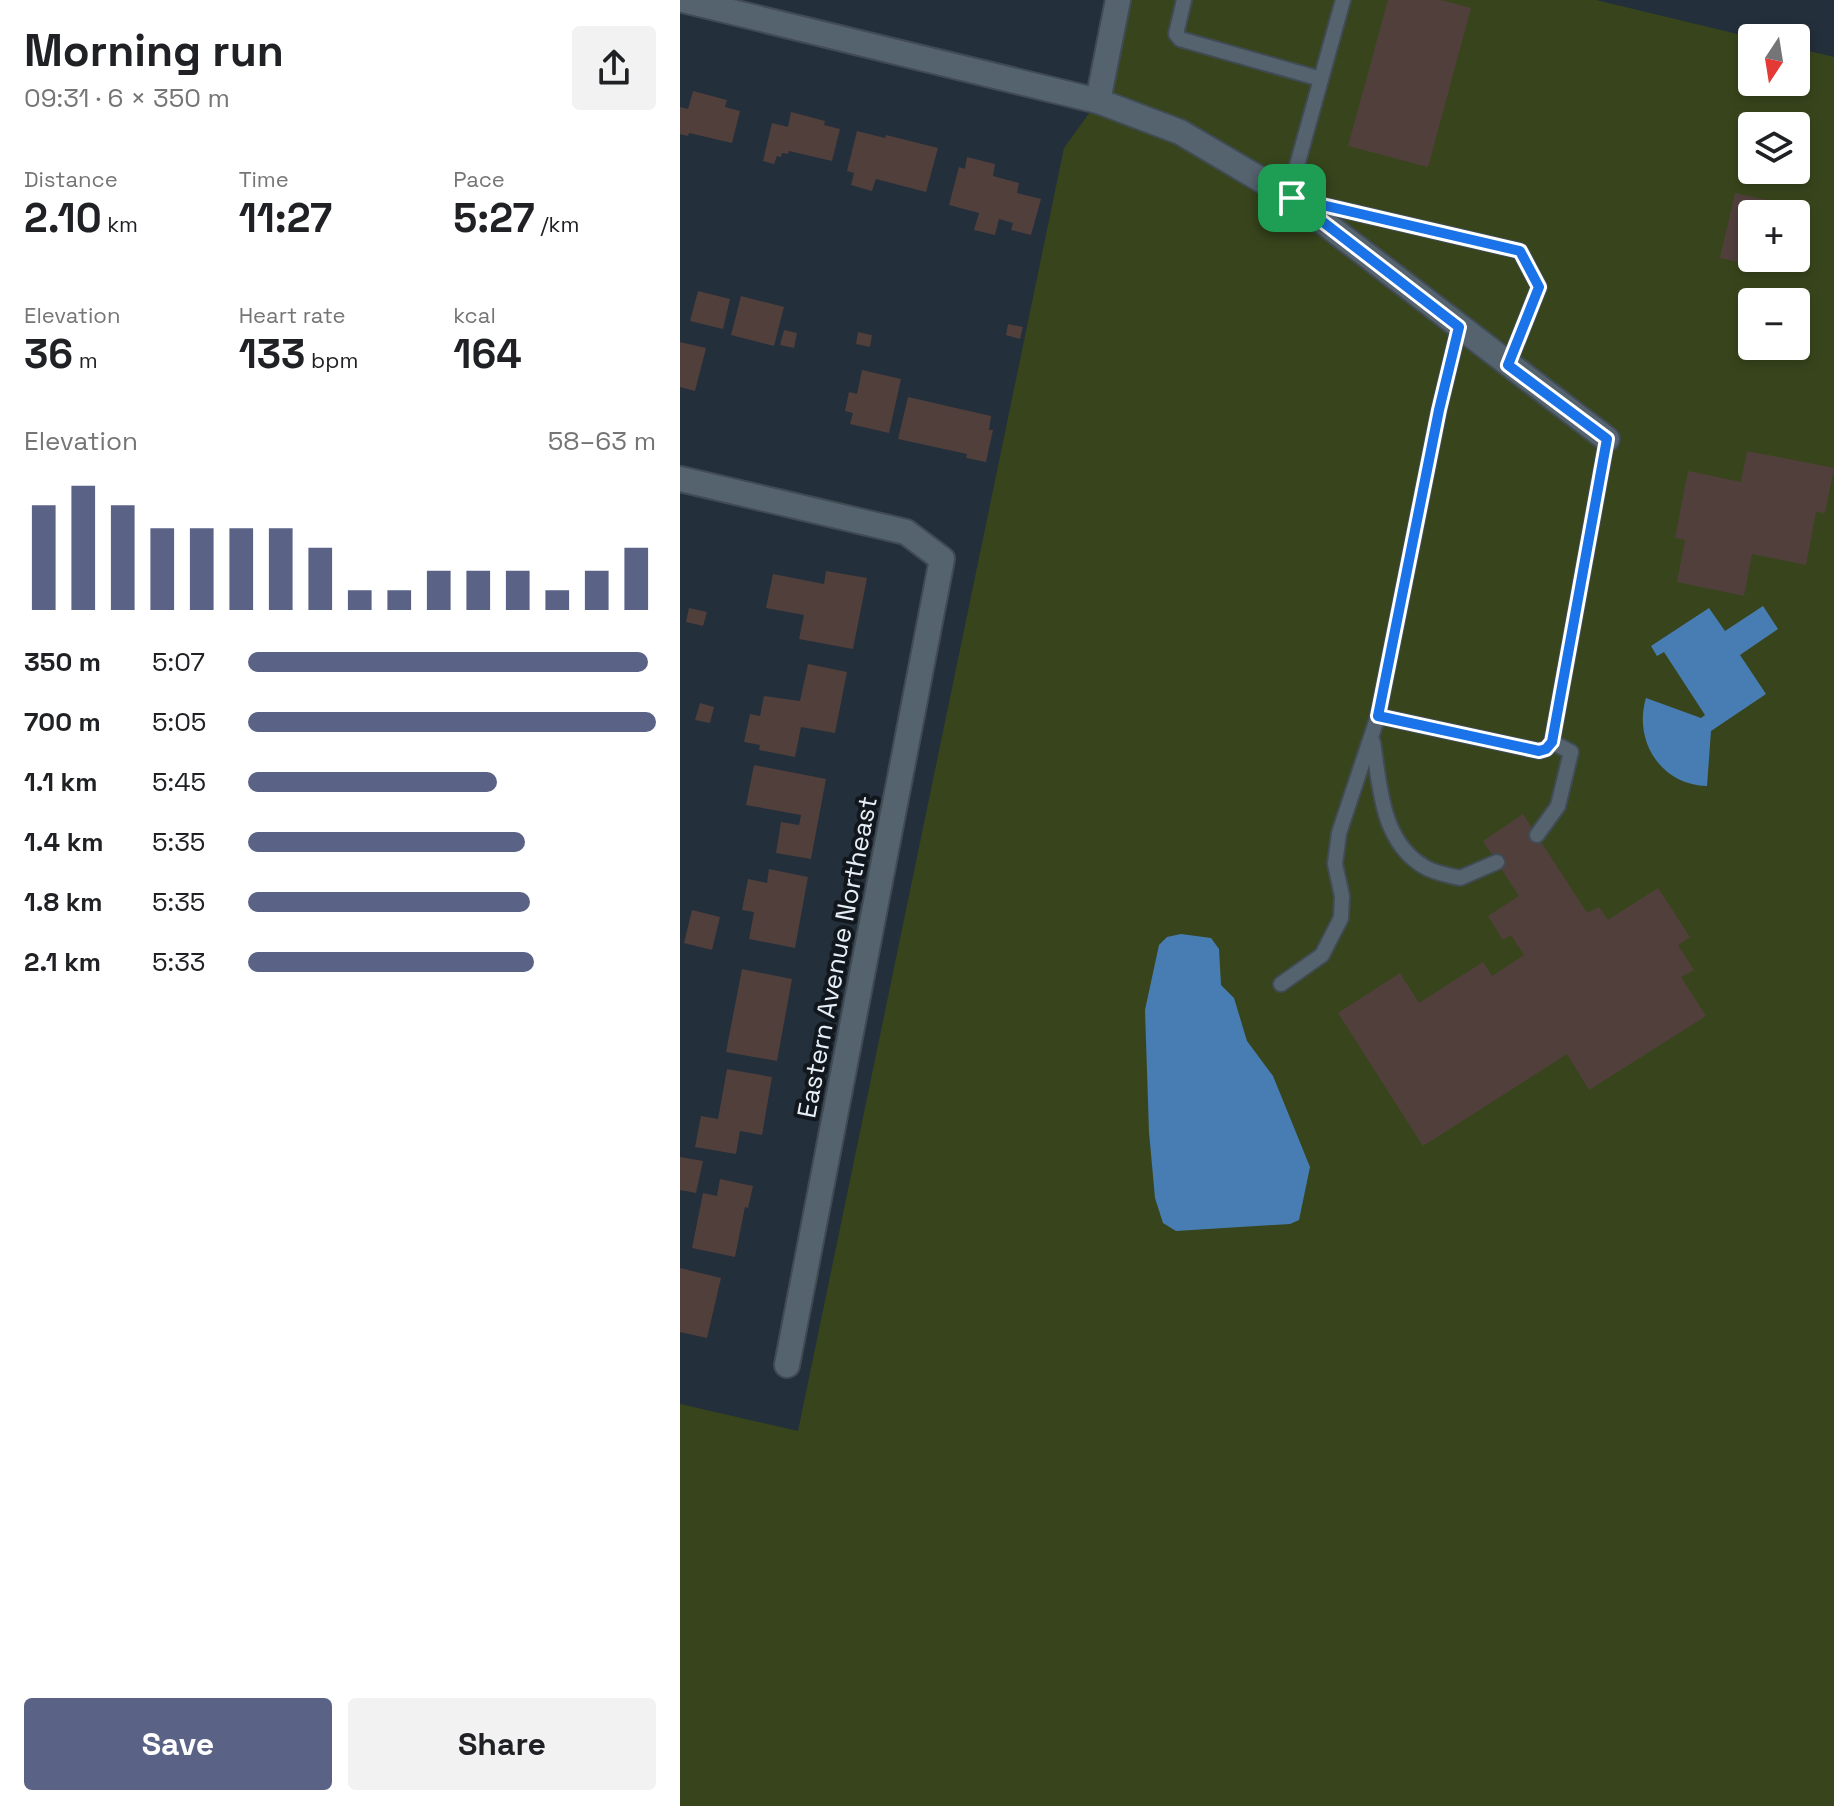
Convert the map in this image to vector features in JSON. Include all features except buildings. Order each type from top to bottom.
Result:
[{"type":"street","points":[[683,0],[1098,101],[1180,132],[1292,198],[1607,439]]},
{"type":"street","points":[[1098,101],[1118,0]]},
{"type":"street","name":"Eastern Avenue Northeast","points":[[680,479],[906,532],[942,559],[787,1365]]},
{"type":"lane","points":[[1184,0],[1176,34],[1180,39],[1321,79]]},
{"type":"lane","points":[[1343,0],[1296,169],[1292,198],[1520,251],[1539,287],[1508,365]]},
{"type":"lane","points":[[1281,984],[1322,955],[1341,918],[1342,896],[1335,864],[1339,833],[1378,716],[1439,410],[1459,327]]},
{"type":"lane","points":[[1378,716],[1539,751],[1552,742],[1607,439]]},
{"type":"lane","points":[[1372,738],[1383,805],[1396,842],[1424,867],[1460,878],[1497,862]]},
{"type":"lane","points":[[1537,835],[1558,806],[1571,752],[1552,742]]},
{"type":"green space","points":[[1118,0],[1596,0],[1738,34],[1738,96],[1810,96],[1810,51],[1834,57],[1834,1806],[680,1806],[680,1404],[798,1431],[1064,148],[1098,101]]},
{"type":"water","points":[[1763,606],[1778,629],[1740,655],[1766,694],[1711,731],[1707,786],[1676,778],[1654,758],[1647,744],[1643,714],[1646,698],[1701,718],[1705,715],[1664,652],[1657,656],[1651,646],[1709,608],[1725,631]]},
{"type":"water","points":[[1181,934],[1211,938],[1219,949],[1221,985],[1234,998],[1247,1041],[1273,1076],[1310,1167],[1299,1220],[1290,1224],[1176,1231],[1163,1223],[1155,1198],[1149,1132],[1145,1010],[1159,945],[1167,937]]},
{"type":"route","points":[[1292,198],[1520,251],[1539,287],[1508,365],[1607,439],[1552,742],[1546,749],[1539,751],[1378,716],[1439,410],[1459,327],[1292,198]]}]
